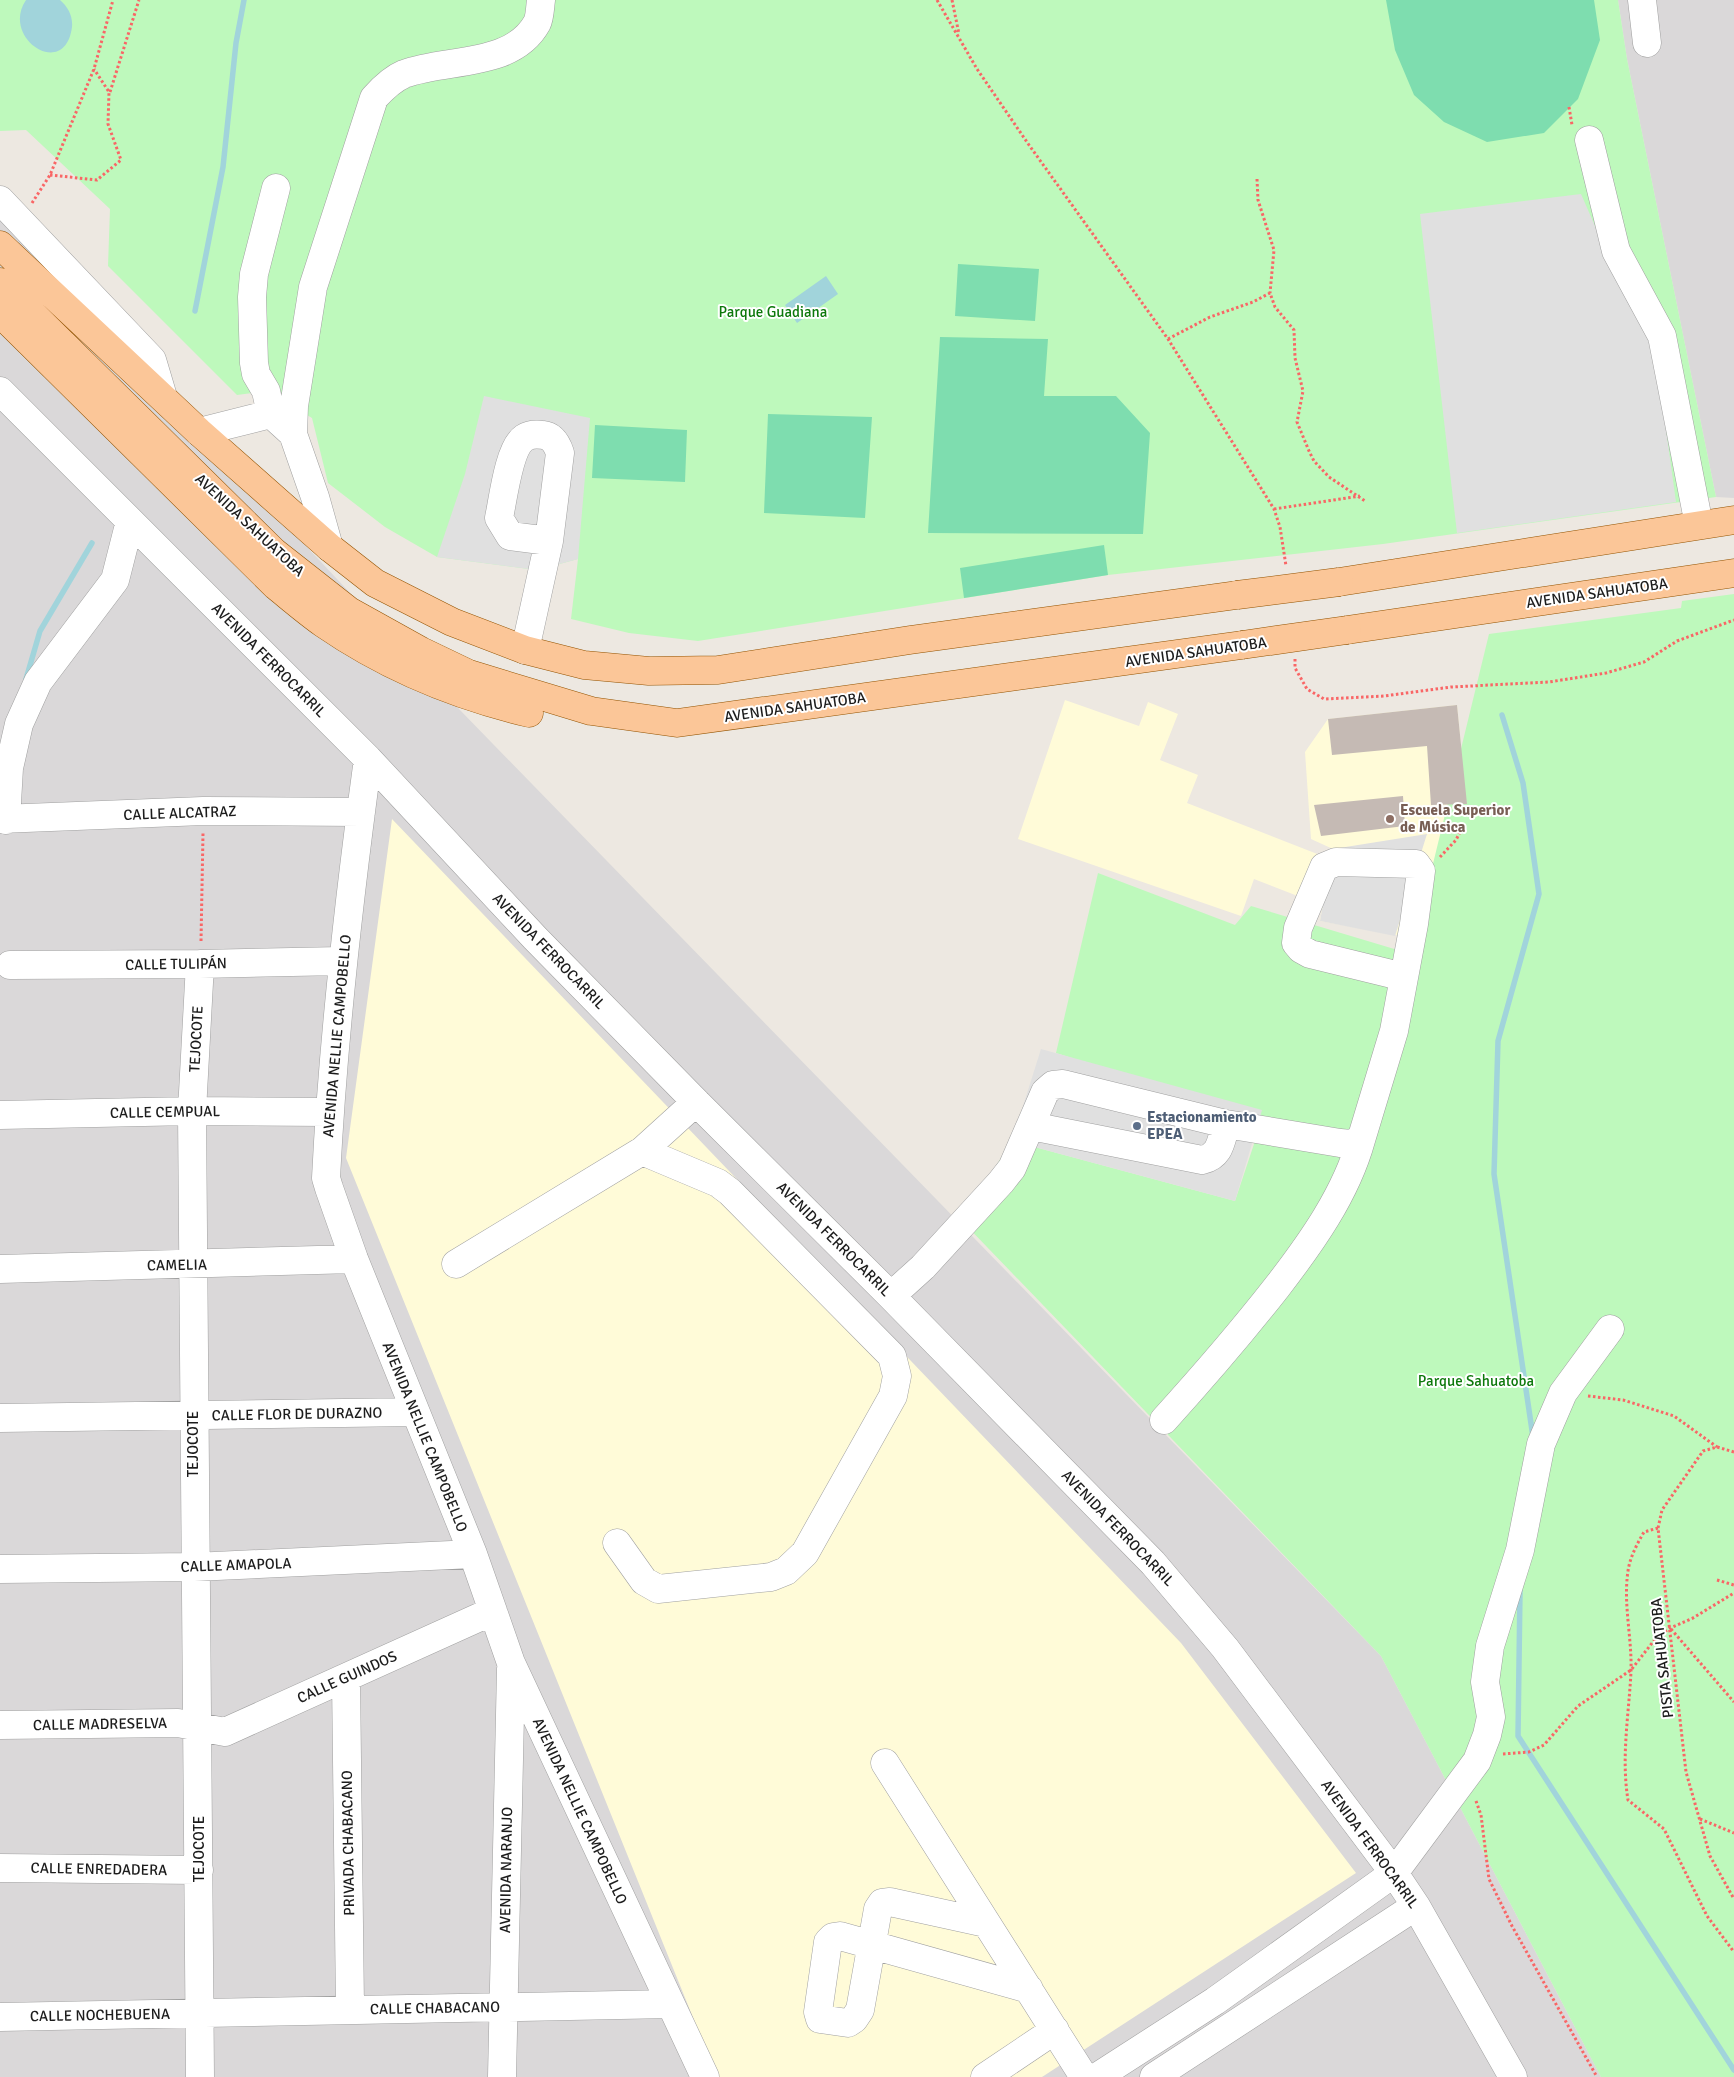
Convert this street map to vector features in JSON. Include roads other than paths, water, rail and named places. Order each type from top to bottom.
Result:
[{"type":"main road","points":[[0,245],[198,432],[329,548],[374,583],[452,622],[525,650],[584,665],[650,671],[718,670],[910,640],[1339,582],[1734,520]]},
{"type":"main road","name":"AVENIDA SAHUATOBA","points":[[0,282],[274,552],[350,611],[421,651],[469,674],[591,711],[678,723],[1242,645],[1734,573]]},
{"type":"main road","points":[[0,313],[276,586],[324,624],[375,656],[439,685],[520,711],[590,728],[630,733],[678,723]]},
{"type":"street","points":[[329,548],[315,497],[293,434],[294,406],[313,287],[374,98],[385,86],[404,74],[506,51],[523,41],[538,21],[541,0]]},
{"type":"street","points":[[1642,0],[1647,43]]},
{"type":"street","points":[[1589,140],[1616,251],[1662,336],[1699,525]]},
{"type":"street","points":[[276,188],[254,274],[252,297],[254,363],[256,374],[266,391],[271,414],[293,434]]},
{"type":"street","points":[[0,200],[152,360],[163,397]]},
{"type":"street","name":"AVENIDA FERROCARRIL","points":[[0,391],[368,759],[535,938],[1153,1563],[1192,1607],[1394,1873],[1416,1906],[1513,2077]]},
{"type":"street","points":[[198,432],[271,414]]},
{"type":"street","points":[[3,819],[9,768],[19,724],[38,682],[114,580],[130,521]]},
{"type":"street","points":[[525,650],[549,541]]},
{"type":"street","name":"AVENIDA NELLIE CAMPOBELLO","points":[[368,759],[342,961],[329,1112],[326,1178],[354,1260],[473,1554],[511,1663],[705,2077]]},
{"type":"street","name":"CALLE ALCATRAZ","points":[[3,819],[203,811],[361,812]]},
{"type":"street","points":[[1164,1420],[1210,1370],[1302,1253],[1348,1179],[1362,1140],[1394,1031],[1414,924],[1421,871],[1419,866],[1416,864],[1336,862],[1327,864],[1298,928],[1296,943],[1301,950],[1310,954],[1404,976]]},
{"type":"street","name":"CALLE TULIPÁN","points":[[10,965],[342,961]]},
{"type":"street","name":"TEJOCOTE","points":[[200,964],[192,1110],[194,1567],[199,1728],[200,2077]]},
{"type":"street","points":[[891,1296],[922,1267],[1012,1168],[1045,1092],[1053,1085],[1063,1084],[1226,1124],[1344,1144],[1362,1140]]},
{"type":"street","points":[[456,1264],[642,1151],[696,1102]]},
{"type":"street","name":"CALLE CEMPUAL","points":[[0,1114],[192,1110],[329,1112]]},
{"type":"street","points":[[1031,1126],[1202,1160],[1212,1158],[1217,1153],[1226,1124]]},
{"type":"street","points":[[616,1543],[644,1581],[658,1589],[760,1579],[786,1571],[806,1553],[893,1396],[897,1376],[892,1356],[730,1192],[718,1183],[642,1151]]},
{"type":"street","name":"CAMELIA","points":[[0,1269],[354,1260]]},
{"type":"street","points":[[1097,2077],[1215,2001],[1394,1873],[1472,1768],[1487,1735],[1491,1717],[1485,1682],[1490,1646],[1520,1550],[1541,1444],[1563,1393],[1610,1329]]},
{"type":"street","name":"CALLE FLOR DE DURAZNO","points":[[0,1418],[414,1412]]},
{"type":"street","name":"CALLE AMAPOLA","points":[[0,1569],[194,1567],[473,1554]]},
{"type":"street","name":"CALLE GUINDOS","points":[[199,1728],[225,1732],[493,1611]]},
{"type":"street","name":"AVENIDA NARANJO","points":[[502,2077],[511,1663]]},
{"type":"street","name":"PRIVADA CHABACANO","points":[[346,1678],[350,2008]]},
{"type":"street","name":"CALLE MADRESELVA","points":[[0,1725],[178,1723],[199,1728]]},
{"type":"street","points":[[885,1763],[1084,2077]]},
{"type":"street","name":"CALLE ENREDADERA","points":[[0,1868],[198,1870]]},
{"type":"street","points":[[986,1923],[890,1902],[882,1904],[878,1909],[871,1943],[1029,1989]]},
{"type":"street","points":[[1154,2077],[1416,1906]]},
{"type":"street","points":[[1215,2001],[1231,2026]]},
{"type":"street","name":"CALLE CHABACANO","points":[[200,2014],[350,2008],[670,2004]]},
{"type":"street","name":"CALLE NOCHEBUENA","points":[[0,2017],[200,2014]]},
{"type":"street","points":[[985,2077],[1055,2030]]},
{"type":"water","points":[[26,0],[60,0],[68,9],[72,19],[72,27],[67,43],[58,51],[48,52],[37,48],[27,39],[21,28],[20,14]]},
{"type":"water","points":[[826,276],[838,294],[797,323],[785,305]]},
{"type":"waterway","points":[[195,311],[223,167],[236,43],[244,0]]},
{"type":"waterway","points":[[26,679],[40,631],[92,543]]},
{"type":"waterway","points":[[1502,715],[1523,783],[1539,894],[1498,1041],[1494,1174],[1533,1437]]},
{"type":"waterway","points":[[1520,1591],[1518,1736],[1734,2070]]},
{"type":"place","name":"Escuela Superior de Música","points":[[1390,819]]},
{"type":"place","name":"Estacionamiento EPEA","points":[[1137,1126]]},
{"type":"park label","name":"Parque Guadiana","points":[[773,312]]},
{"type":"park label","name":"Parque Sahuatoba","points":[[1476,1381]]}]
